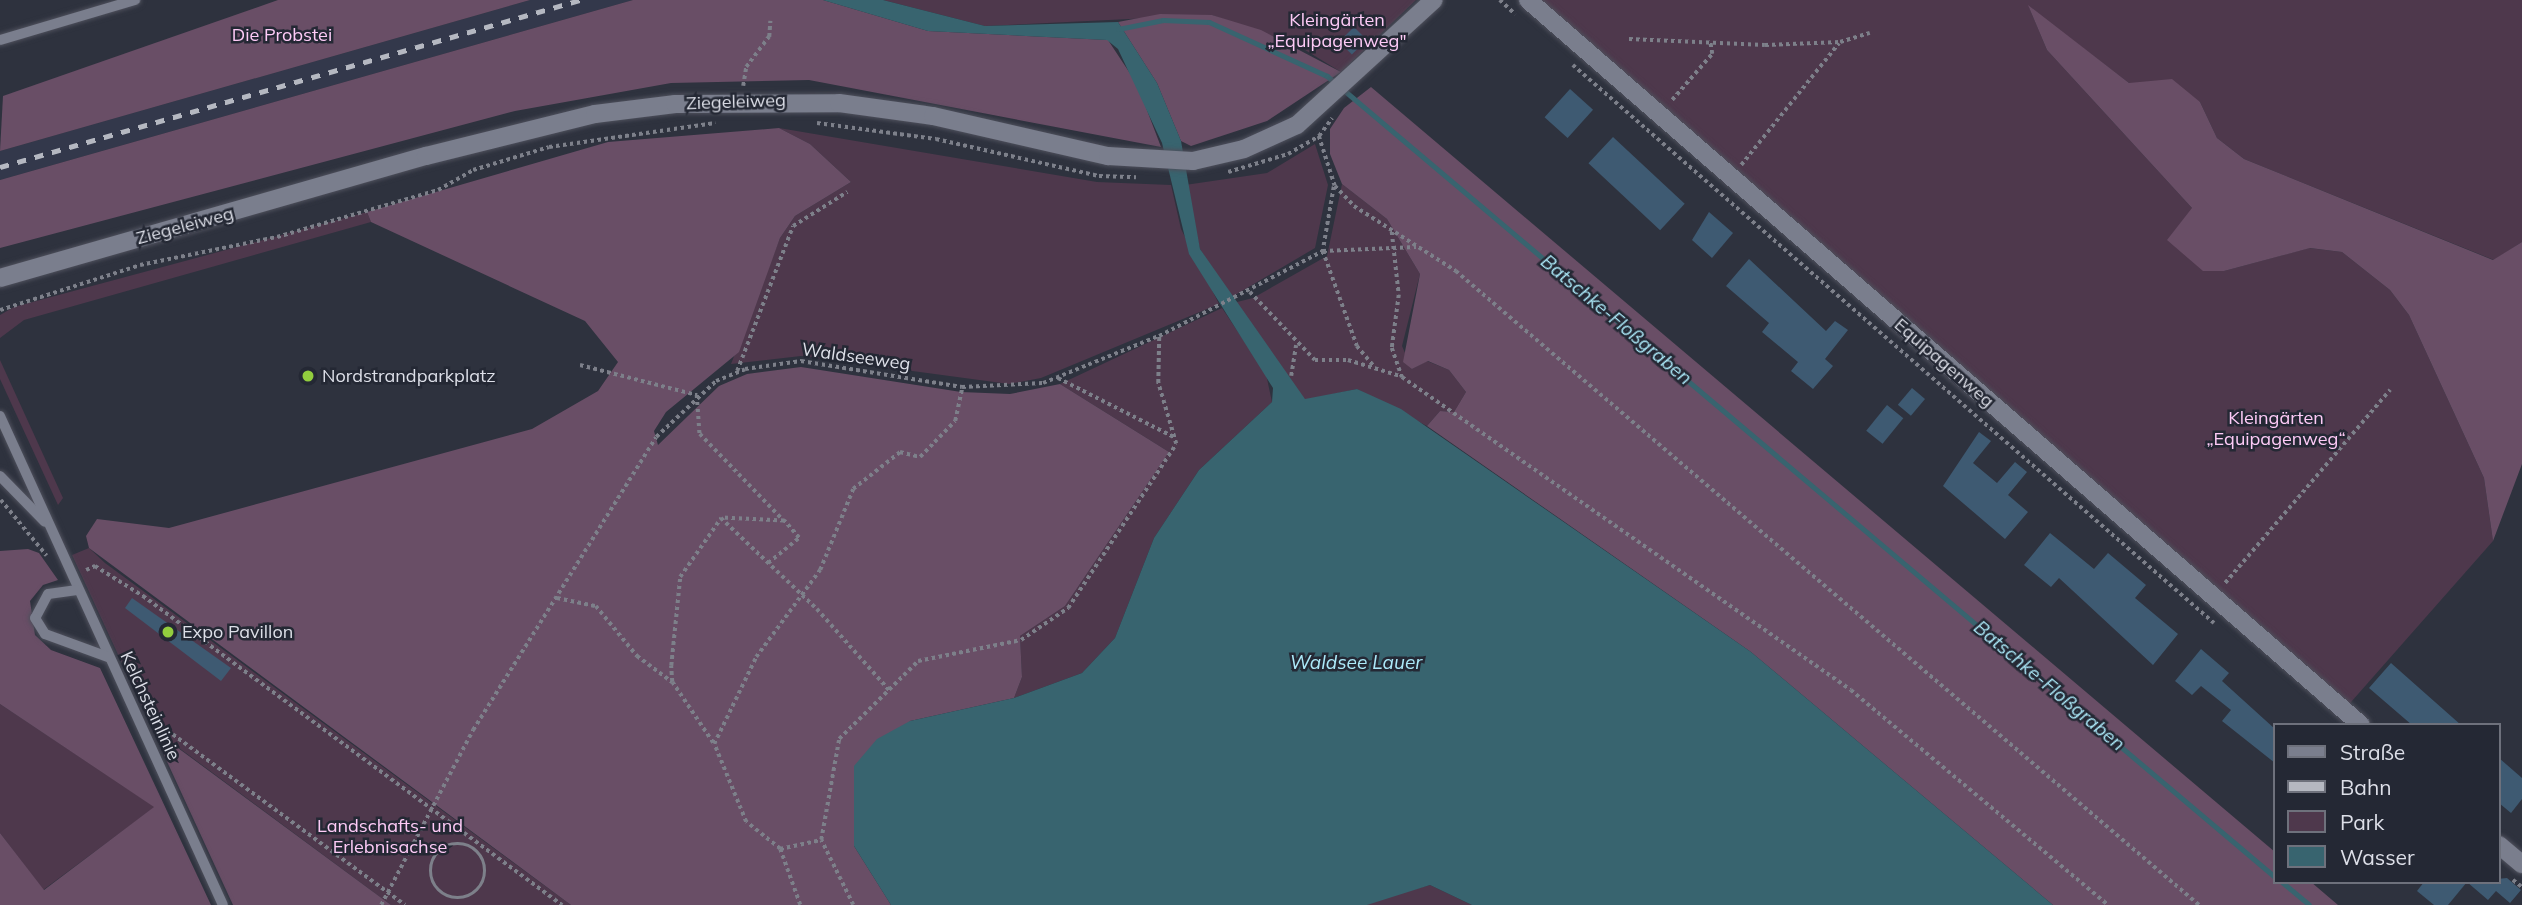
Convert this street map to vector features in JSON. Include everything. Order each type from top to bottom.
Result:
[{"type":"main road","name":"Ziegeleiweg","points":[[0,278],[512,134],[636,108],[743,99],[888,108],[1162,162],[1193,162],[1271,139],[1351,82],[1434,0]]},
{"type":"main road","name":"Equipagenweg","points":[[1528,0],[2359,723]]},
{"type":"main road","points":[[2501,847],[2522,864]]},
{"type":"lane","points":[[0,40],[129,0]]},
{"type":"lane","name":"Kelchsteinlinie","points":[[0,416],[77,590],[223,905]]},
{"type":"lane","name":"Kelchsteinlinie","points":[[0,476],[46,522]]},
{"type":"lane","points":[[77,590],[48,594],[35,618],[45,634],[108,657]]},
{"type":"path","points":[[1500,0],[1519,18]]},
{"type":"path","points":[[743,99],[746,67],[769,37],[770,22]]},
{"type":"path","points":[[1629,38],[1710,42],[1840,42],[1870,33]]},
{"type":"path","points":[[1672,100],[1712,54],[1710,42]]},
{"type":"path","points":[[1731,177],[1840,42]]},
{"type":"path","points":[[1569,62],[2221,629]]},
{"type":"path","points":[[807,122],[936,139],[1099,176],[1151,178]]},
{"type":"path","points":[[0,310],[140,265],[277,237],[438,190],[473,170],[549,147],[718,123]]},
{"type":"path","points":[[1319,136],[1335,186],[1323,251],[1357,346],[1373,365]]},
{"type":"path","points":[[1335,186],[1392,232],[1486,295],[2199,905]]},
{"type":"path","points":[[737,372],[793,226],[846,192]]},
{"type":"path","points":[[1392,232],[1399,295],[1392,348],[1402,377]]},
{"type":"path","points":[[1323,251],[1418,247]]},
{"type":"path","name":"Waldseeweg","points":[[381,905],[384,889],[429,807],[556,597],[656,437],[697,395],[737,372],[801,361],[962,387],[1010,389],[1058,378],[1159,336],[1250,292],[1323,251]]},
{"type":"path","points":[[1250,292],[1296,345],[1315,359],[1373,365],[1402,377],[1852,690],[2108,905]]},
{"type":"path","points":[[853,905],[821,840],[839,738],[918,661],[1021,640],[1060,616],[1170,463],[1176,439],[1158,383],[1159,336]]},
{"type":"path","points":[[1291,376],[1296,345]]},
{"type":"path","points":[[580,365],[697,395],[701,434],[799,538],[768,563]]},
{"type":"path","points":[[1058,378],[1176,439]]},
{"type":"path","points":[[714,744],[756,657],[820,570],[853,489],[900,452],[920,457],[955,421],[962,387]]},
{"type":"path","points":[[2213,596],[2390,390]]},
{"type":"path","points":[[0,498],[51,562]]},
{"type":"path","points":[[721,518],[802,595],[890,691]]},
{"type":"path","points":[[721,518],[784,521]]},
{"type":"path","points":[[672,682],[680,577],[721,518]]},
{"type":"path","points":[[80,573],[95,566],[143,596],[562,905]]},
{"type":"path","points":[[556,597],[596,606],[637,656],[672,682],[714,744],[746,822],[780,849],[800,905]]},
{"type":"path","points":[[147,718],[405,905]]},
{"type":"path","points":[[780,849],[821,840]]},
{"type":"path","points":[[458,844],[474,850],[484,863],[479,887],[457,898],[441,892],[432,879],[436,855],[458,844]]},
{"type":"path","points":[[474,850],[479,844]]},
{"type":"shaded area","points":[[530,0],[633,0],[0,180],[0,151]]},
{"type":"green space","name":"Die Probstei","points":[[278,0],[530,0],[0,151],[3,96]]},
{"type":"green space","points":[[633,0],[823,0],[928,31],[1108,40],[1137,84],[1161,147],[809,80],[671,83],[515,111],[0,248],[0,180]]},
{"type":"green space","name":"Kleingärten „Equipagenweg\"","points":[[883,0],[1416,0],[1341,72],[1297,45],[1212,15],[985,26]]},
{"type":"green space","name":"Kleingärten „Equipagenweg“","points":[[1528,0],[2522,0],[2522,242],[2494,260],[2244,159],[2217,138],[2200,102],[2129,83],[2029,7],[2047,50],[2192,208],[2224,271],[2309,248],[2342,252],[2390,290],[2409,315],[2484,478],[2493,541],[2344,710]]},
{"type":"green space","points":[[2028,5],[2129,83],[2172,79],[2200,102],[2217,138],[2244,159],[2493,260],[2522,242],[2522,464],[2493,541],[2484,478],[2409,315],[2390,290],[2342,252],[2310,248],[2224,271],[2203,271],[2167,240],[2192,208],[2047,50]]},
{"type":"green space","points":[[1160,14],[1212,15],[1261,30],[1341,72],[1267,121],[1191,146],[1181,141],[1157,83],[1118,22]]},
{"type":"green space","points":[[1371,87],[2274,851],[2274,884],[2313,884],[2338,905],[2053,905],[1751,652],[1427,426],[1440,411],[1454,412],[1466,392],[1449,370],[1428,361],[1412,369],[1403,362],[1420,274],[1387,219],[1342,184],[1330,154],[1330,129],[1344,108]]},
{"type":"green space","points":[[779,128],[1097,182],[1171,185],[1181,229],[1219,304],[1041,378],[1009,384],[801,356],[731,364],[780,238],[795,216],[851,182],[810,144]]},
{"type":"green space","points":[[779,128],[810,144],[851,182],[795,216],[780,238],[739,352],[666,412],[654,431],[658,445],[719,386],[747,374],[801,367],[961,392],[1010,394],[1060,384],[1169,452],[1065,606],[1020,636],[1022,677],[1014,698],[910,721],[854,846],[891,905],[571,905],[89,548],[86,536],[97,519],[169,528],[532,429],[598,391],[618,362],[585,321],[371,222],[367,212],[608,142]]},
{"type":"green space","points":[[1315,144],[1328,185],[1315,248],[1230,298],[1200,249],[1185,185],[1267,173]]},
{"type":"green space","points":[[1342,184],[1387,219],[1420,274],[1402,346],[1412,369],[1427,361],[1449,370],[1466,392],[1454,412],[1440,411],[1427,426],[1357,389],[1305,400],[1233,303],[1253,298],[1327,256]]},
{"type":"green space","points":[[367,212],[371,222],[24,320],[0,338],[0,315],[14,307]]},
{"type":"green space","points":[[1222,308],[1266,374],[1272,402],[1199,470],[1154,538],[1115,638],[1082,673],[1014,698],[1022,677],[1020,636],[1065,606],[1169,452],[1060,384]]},
{"type":"green space","points":[[0,360],[63,498],[58,505],[0,379]]},
{"type":"green space","name":"Landschafts- und Erlebnisachse","points":[[89,548],[105,563],[571,905],[391,905],[152,728],[72,555]]},
{"type":"green space","points":[[28,549],[39,553],[58,580],[43,585],[30,601],[35,635],[51,650],[100,668],[211,905],[0,905],[0,833],[44,890],[154,807],[0,704],[0,551]]},
{"type":"green space","points":[[0,704],[155,807],[43,890],[0,833]]},
{"type":"green space","points":[[152,729],[178,748],[391,905],[233,905]]},
{"type":"green space","points":[[1430,885],[1472,905],[1367,905],[1371,901]]},
{"type":"water","name":"Waldsee Lauer","points":[[823,0],[883,0],[985,26],[1118,22],[1157,83],[1181,141],[1200,249],[1305,399],[1357,389],[1401,409],[1751,652],[2053,905],[1472,905],[1430,885],[1367,905],[891,905],[854,846],[854,766],[877,739],[910,721],[1014,698],[1082,673],[1115,638],[1154,538],[1199,470],[1272,402],[1273,388],[1189,254],[1162,143],[1118,49],[1107,40],[928,31]]},
{"type":"building","points":[[1354,27],[1367,40],[1352,55],[1339,42]]},
{"type":"building","points":[[1570,89],[1593,110],[1568,138],[1545,117]]},
{"type":"building","points":[[1613,137],[1685,204],[1660,230],[1588,163]]},
{"type":"building","points":[[1709,212],[1733,233],[1712,258],[1692,240]]},
{"type":"building","points":[[1749,259],[1826,331],[1835,321],[1848,330],[1825,359],[1833,366],[1813,389],[1791,371],[1798,362],[1762,332],[1769,323],[1726,286]]},
{"type":"building","points":[[1912,388],[1925,399],[1911,416],[1898,405]]},
{"type":"building","points":[[1887,405],[1903,418],[1883,444],[1866,431]]},
{"type":"building","points":[[1979,432],[1991,441],[1973,463],[1997,483],[2015,462],[2027,472],[2008,495],[2028,512],[2005,539],[1943,486]]},
{"type":"building","points":[[2050,533],[2094,569],[2108,553],[2146,585],[2135,598],[2178,634],[2153,665],[2059,578],[2051,587],[2024,565]]},
{"type":"building","name":"Expo Pavillon","points":[[132,598],[231,668],[221,681],[125,608]]},
{"type":"building","points":[[2201,649],[2229,673],[2222,681],[2274,728],[2274,762],[2222,721],[2231,710],[2201,686],[2192,695],[2175,681]]},
{"type":"building","points":[[2391,663],[2459,723],[2410,723],[2369,688]]},
{"type":"building","points":[[2501,760],[2522,778],[2522,799],[2511,813],[2501,805]]},
{"type":"building","points":[[2507,878],[2521,890],[2510,903],[2496,891],[2488,900],[2469,884],[2501,884],[2501,879]]},
{"type":"building","points":[[2422,884],[2465,884],[2448,905],[2434,905],[2417,891]]},
{"type":"waterway","name":"Batschke‐Floßgraben","points":[[1118,29],[1163,20],[1209,22],[1327,76],[2274,876]]},
{"type":"waterway","name":"Batschke‐Floßgraben","points":[[2284,884],[2309,905]]},
{"type":"railway","points":[[0,167],[580,0]]},
{"type":"place","name":"Nordstrandparkplatz","points":[[308,376]]},
{"type":"place","name":"Expo Pavillon","points":[[168,632]]}]
